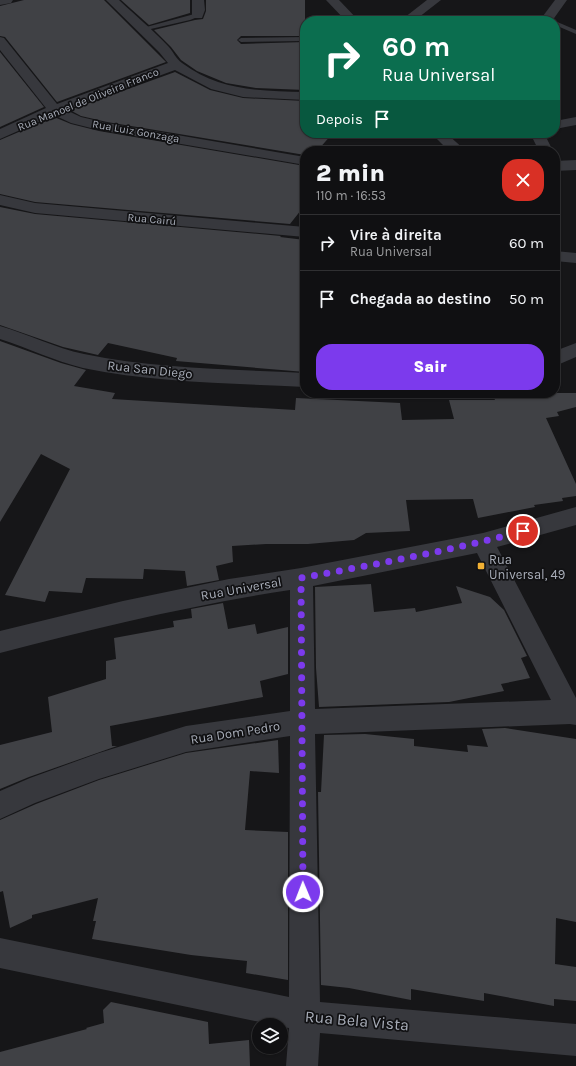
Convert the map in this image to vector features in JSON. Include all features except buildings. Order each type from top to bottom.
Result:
[{"type":"street","points":[[0,2],[7,0]]},
{"type":"street","points":[[112,0],[164,49],[176,65],[202,80],[230,90],[262,95],[300,96]]},
{"type":"street","points":[[198,0],[198,15]]},
{"type":"street","points":[[332,0],[348,16]]},
{"type":"street","points":[[413,16],[435,0]]},
{"type":"street","points":[[552,16],[561,0]]},
{"type":"street","name":"Rua Luiz Gonzaga","points":[[0,41],[55,110],[65,115],[89,123],[300,160]]},
{"type":"street","name":"Rua Manoel de Oliveira Franco","points":[[0,136],[30,120],[120,84],[176,65]]},
{"type":"street","points":[[560,124],[576,121]]},
{"type":"street","points":[[443,138],[450,146]]},
{"type":"street","points":[[560,166],[576,166]]},
{"type":"street","name":"Rua Cairú","points":[[0,200],[50,209],[300,232]]},
{"type":"street","points":[[560,256],[576,258]]},
{"type":"street","name":"Rua San Diego","points":[[0,332],[65,356],[120,367],[167,372],[300,380]]},
{"type":"street","points":[[560,357],[576,350]]},
{"type":"street","name":"Rua Universal","points":[[0,642],[123,611],[229,588],[301,578],[483,542],[576,516]]},
{"type":"street","points":[[483,542],[573,713]]},
{"type":"street","points":[[301,578],[301,722],[305,1016],[302,1066]]},
{"type":"street","name":"Rua Dom Pedro","points":[[0,805],[30,791],[99,766],[186,739],[251,728],[301,722],[573,713]]},
{"type":"street","name":"Rua Bela Vista","points":[[0,953],[305,1016],[576,1040]]},
{"type":"lane","points":[[142,29],[188,19],[198,15]]},
{"type":"lane","points":[[560,25],[576,32]]},
{"type":"lane","points":[[241,40],[300,39]]},
{"type":"place","name":"Rua Universal, 49","points":[[481,566]]},
{"type":"route","points":[[303,892],[301,578],[483,542],[523,531]]}]
